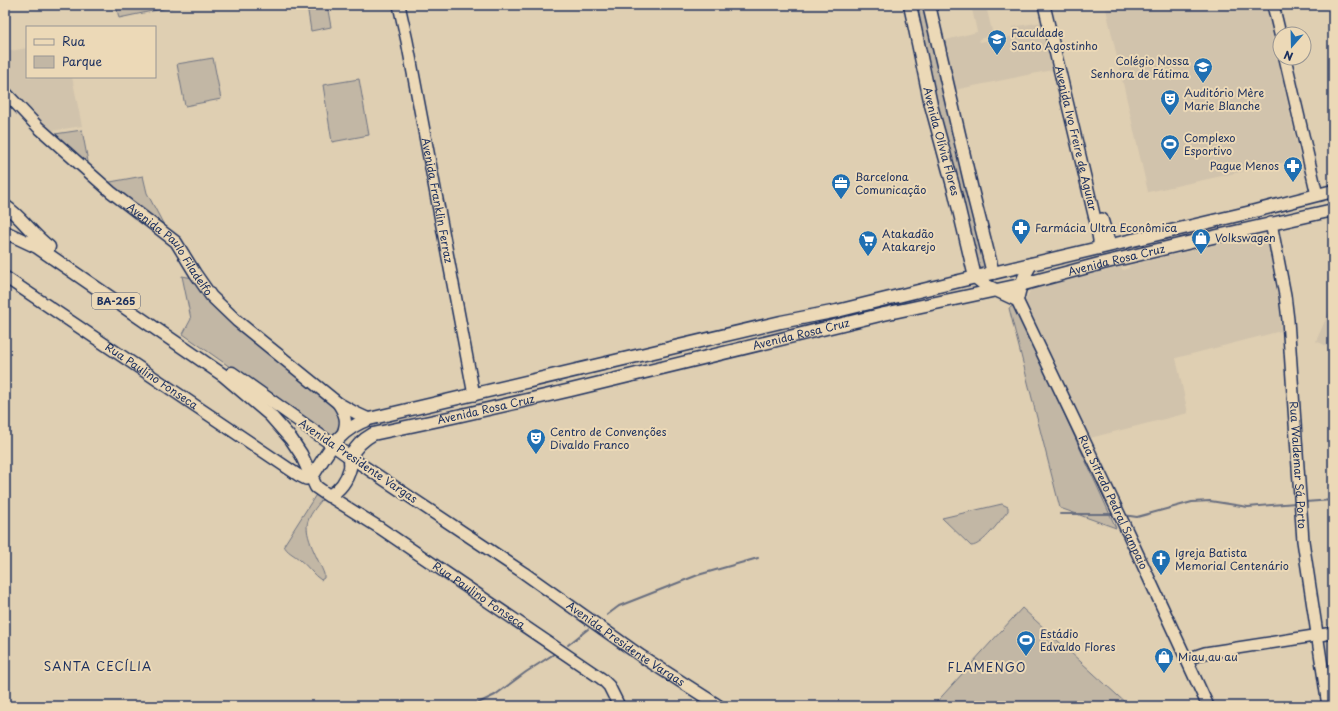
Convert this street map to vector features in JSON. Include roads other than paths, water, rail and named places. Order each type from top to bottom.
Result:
[{"type":"main road","name":"Avenida Olívia Flores","points":[[910,5],[932,107],[955,193],[975,277]]},
{"type":"main road","name":"Avenida Olívia Flores","points":[[928,5],[989,274]]},
{"type":"main road","name":"Avenida Rosa Cruz","points":[[989,274],[1247,213],[1333,191]]},
{"type":"main road","name":"Avenida Presidente Vargas","points":[[5,206],[16,215],[41,241],[228,370],[350,457]]},
{"type":"main road","name":"Avenida Rosa Cruz","points":[[329,496],[342,486],[350,468],[350,457],[364,439],[373,434],[675,365],[884,314],[998,291],[1103,263],[1271,223],[1333,210]]},
{"type":"main road","name":"Avenida Presidente Vargas","points":[[5,232],[37,247],[223,375],[270,415],[291,439],[306,463],[312,477]]},
{"type":"main road","points":[[1141,238],[1138,248],[1145,254]]},
{"type":"main road","points":[[989,274],[998,291],[1017,300],[1020,285],[1031,264]]},
{"type":"main road","points":[[975,277],[989,274]]},
{"type":"main road","points":[[974,296],[989,274]]},
{"type":"main road","name":"Avenida Rosa Cruz","points":[[324,458],[332,445],[344,433],[369,419],[781,322],[811,317],[975,277]]},
{"type":"main road","points":[[811,317],[815,321],[812,332]]},
{"type":"main road","points":[[670,349],[667,358],[675,365]]},
{"type":"main road","points":[[556,376],[564,382],[563,388],[560,392]]},
{"type":"main road","points":[[384,416],[383,426],[389,431]]},
{"type":"main road","points":[[329,496],[316,487],[312,477],[324,458],[331,455],[350,457]]},
{"type":"street","name":"Avenida Franklin Ferraz","points":[[399,5],[474,395]]},
{"type":"street","name":"Avenida Ivo Freire de Aguiar","points":[[1044,5],[1083,156],[1101,217],[1104,246]]},
{"type":"street","name":"Avenida Ivo Freire de Aguiar","points":[[1051,5],[1083,156]]},
{"type":"street","points":[[1273,5],[1278,26]]},
{"type":"street","points":[[1288,66],[1317,195]]},
{"type":"street","name":"Avenida Paulo Filadelfo","points":[[5,92],[38,127],[110,192],[176,242],[211,296],[228,312],[338,403],[369,419]]},
{"type":"street","name":"Rua Waldemar Sá Porto","points":[[1271,223],[1285,295],[1288,320],[1300,503],[1306,564],[1328,706]]},
{"type":"street","name":"Rua Paulino Fonseca","points":[[5,277],[298,476]]},
{"type":"street","name":"Rua Sifredo Pedral Sampaio","points":[[1017,300],[1122,520],[1208,706]]},
{"type":"street","name":"Avenida Paulo Filadelfo","points":[[338,403],[346,420],[344,433]]},
{"type":"street","name":"Avenida Presidente Vargas","points":[[350,457],[524,574],[641,656],[719,706]]},
{"type":"street","points":[[298,476],[305,474],[307,470],[306,463]]},
{"type":"street","points":[[298,476],[306,479],[312,477]]},
{"type":"street","name":"Rua Paulino Fonseca","points":[[329,496],[380,528],[602,679],[609,686],[619,706]]},
{"type":"street","points":[[1186,659],[1206,653],[1333,633]]},
{"type":"waterway","points":[[1305,502],[1333,500]]},
{"type":"waterway","points":[[1123,515],[1137,517],[1192,502],[1210,501],[1248,507],[1296,503]]},
{"type":"waterway","points":[[1060,514],[1115,514]]},
{"type":"waterway","points":[[607,615],[619,606],[698,575],[758,558]]},
{"type":"waterway","points":[[568,645],[588,629]]},
{"type":"waterway","points":[[472,706],[495,695],[554,654]]},
{"type":"place","name":"Faculdade Santo Agostinho","points":[[997,56]]},
{"type":"place","name":"Colégio Nossa Senhora de Fátima","points":[[1203,84]]},
{"type":"place","name":"Auditório Mère Marie Blanche","points":[[1170,116]]},
{"type":"place","name":"Complexo Esportivo","points":[[1170,161]]},
{"type":"place","name":"Pague Menos","points":[[1293,183]]},
{"type":"place","name":"Barcelona Comunicação","points":[[841,200]]},
{"type":"place","name":"Farmácia Ultra Econômica","points":[[1021,245]]},
{"type":"place","name":"Volkswagen","points":[[1201,255]]},
{"type":"place","name":"Atakadão Atakarejo","points":[[868,257]]},
{"type":"place","name":"Centro de Convenções Divaldo Franco","points":[[536,455]]},
{"type":"place","name":"Igreja Batista Memorial Centenário","points":[[1161,576]]},
{"type":"place","name":"Estádio Edvaldo Flores","points":[[1026,657]]},
{"type":"place","name":"Miau au au","points":[[1164,674]]},
{"type":"district","name":"SANTA CECÍLIA","points":[[98,667]]},
{"type":"district","name":"FLAMENGO","points":[[987,668]]}]
